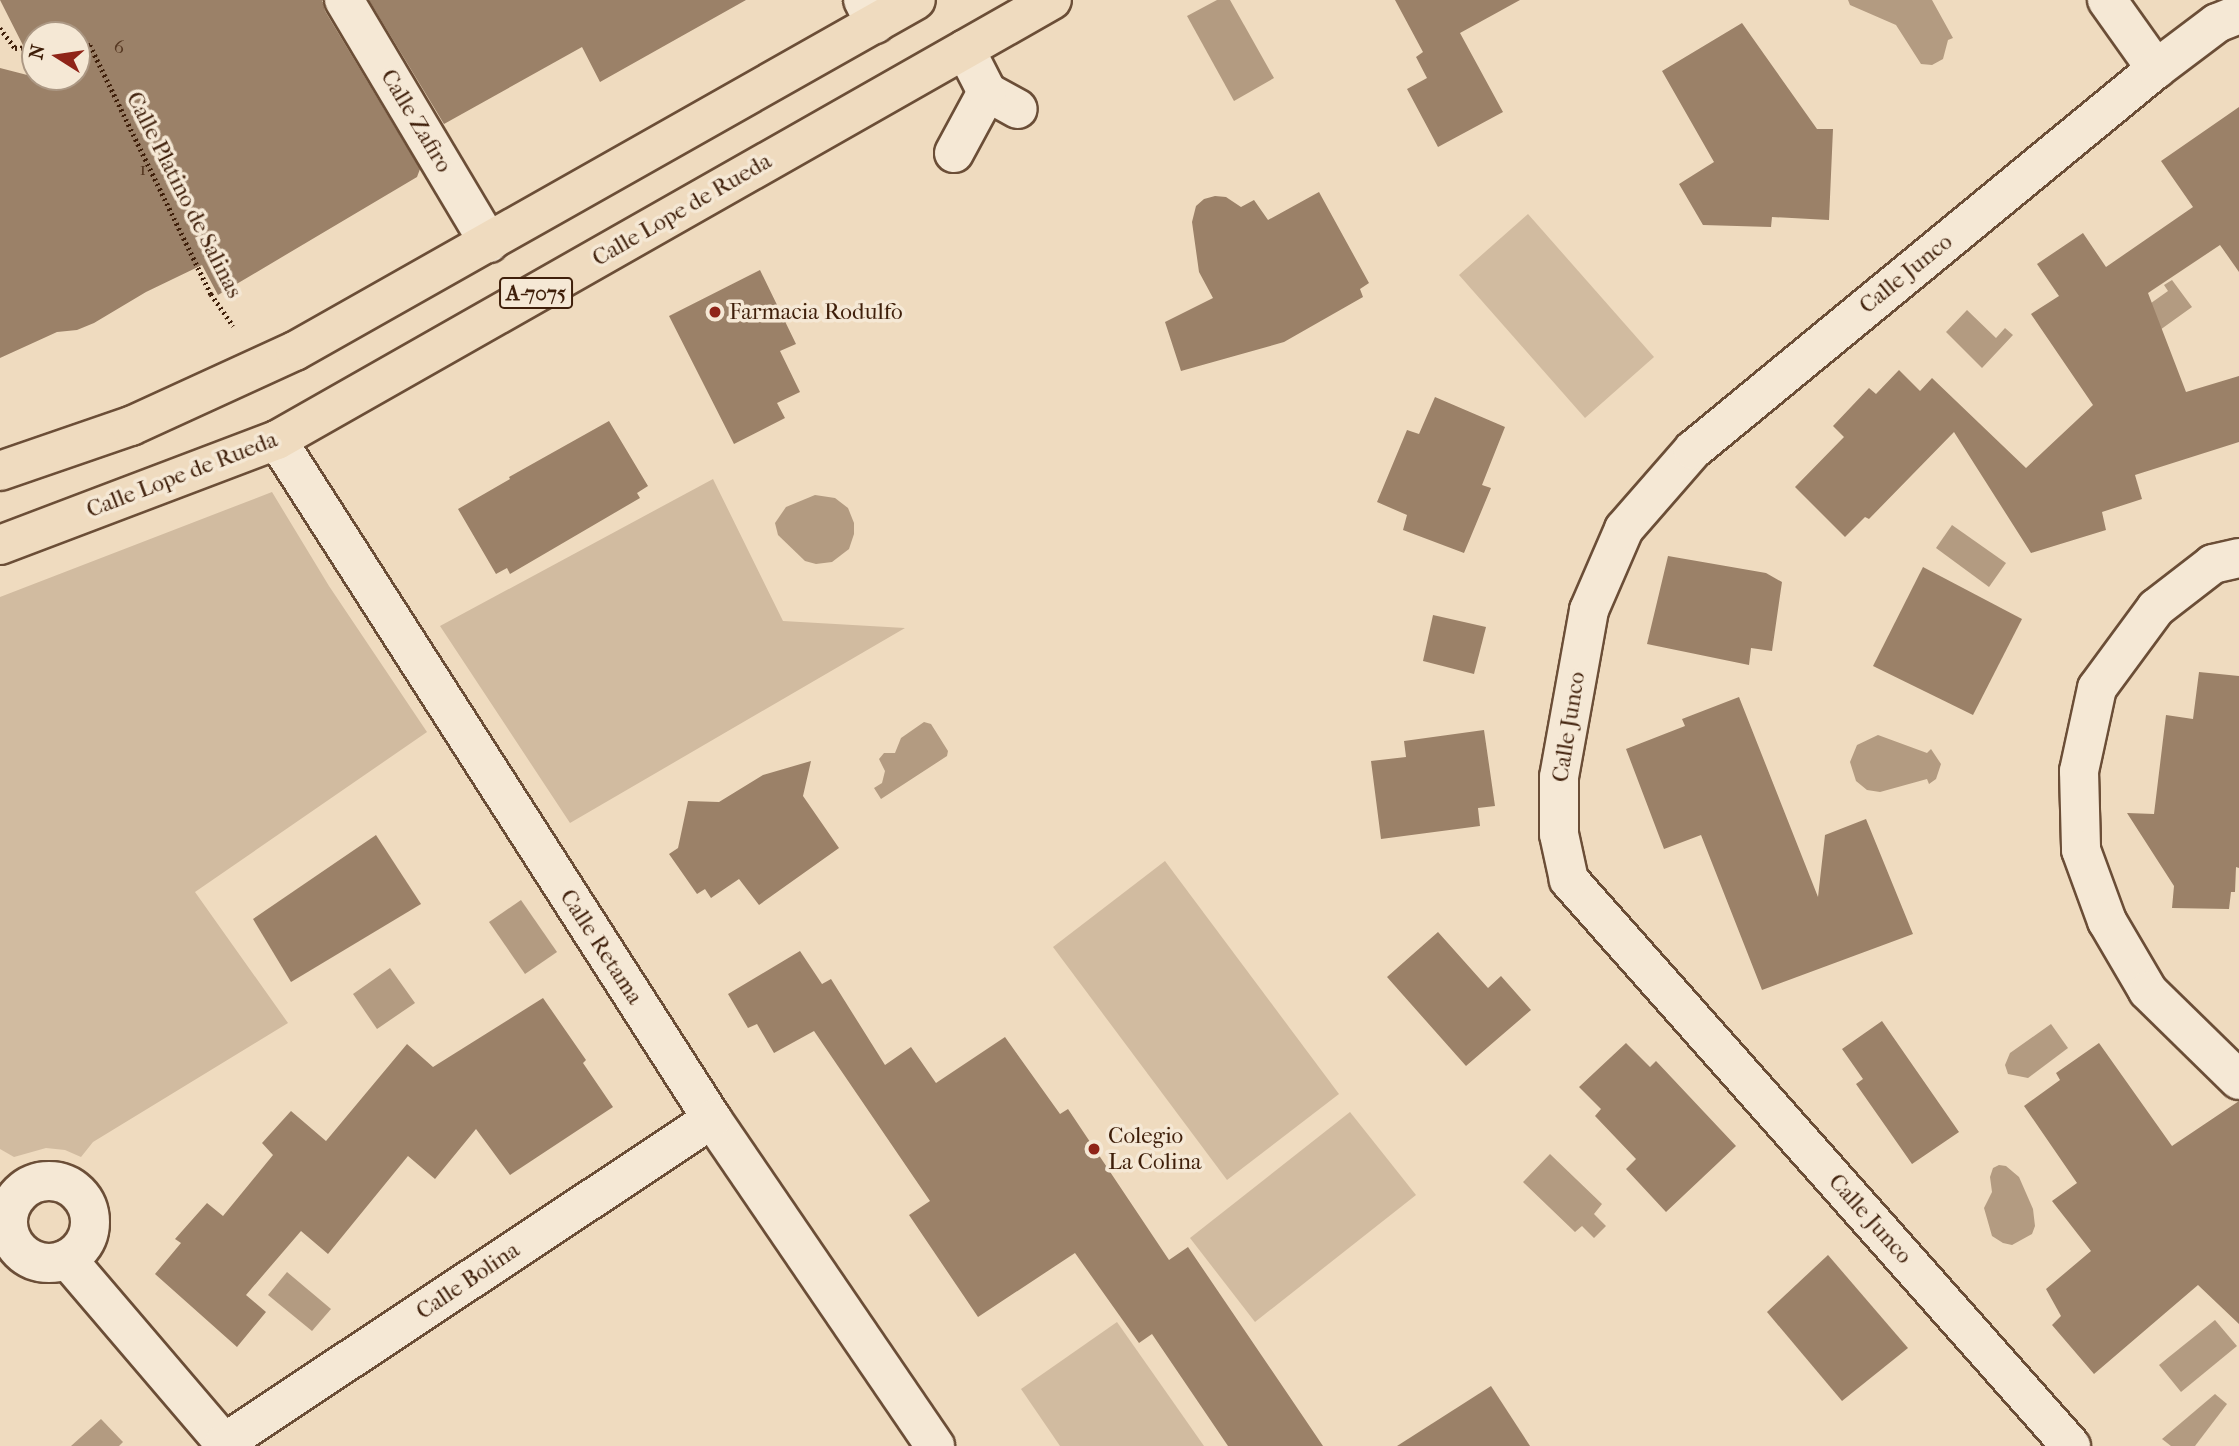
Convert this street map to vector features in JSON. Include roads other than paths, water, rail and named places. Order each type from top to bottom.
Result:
[{"type":"main road","name":"A-7075","points":[[0,471],[131,426],[261,367],[489,243],[869,12],[916,0]]},
{"type":"main road","name":"Calle Lope de Rueda","points":[[0,545],[277,440],[1052,0]]},
{"type":"street","name":"Calle Zafiro","points":[[344,0],[489,243]]},
{"type":"street","points":[[2107,0],[2156,69]]},
{"type":"street","name":"Calle Junco","points":[[2071,1446],[1569,880],[1559,834],[1559,777],[1588,610],[1624,529],[1693,450],[2156,69],[2217,23],[2239,14]]},
{"type":"street","points":[[954,153],[1002,101],[965,49]]},
{"type":"street","name":"Calle Retama","points":[[277,440],[712,1119],[935,1446]]},
{"type":"street","points":[[2239,558],[2213,564],[2156,608],[2097,688],[2079,771],[2081,850],[2107,922],[2148,991],[2239,1080]]},
{"type":"street","name":"Calle Bolina","points":[[67,1259],[226,1444],[712,1119]]},
{"type":"place","name":"Farmacia Rodulfo","points":[[715,312]]},
{"type":"place","name":"Colegio La Colina","points":[[1094,1149]]}]
